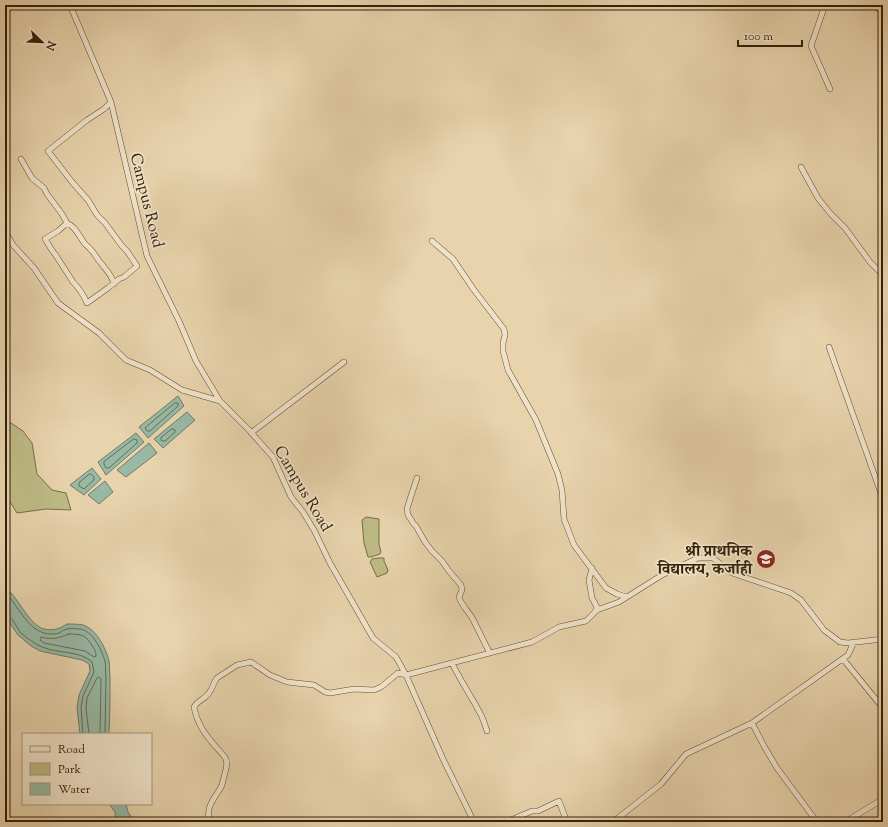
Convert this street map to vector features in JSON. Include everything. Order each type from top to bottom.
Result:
[{"type":"street","name":"Campus Road","points":[[70,5],[111,102],[148,256],[196,361],[220,402],[273,457],[291,497],[303,512],[314,530],[330,563],[373,638],[396,657],[406,675],[443,759],[474,822]]},
{"type":"street","points":[[825,5],[810,46],[830,89]]},
{"type":"street","points":[[874,5],[883,13]]},
{"type":"street","points":[[67,223],[45,239],[88,303],[137,266],[88,200],[48,151],[87,120],[104,109],[111,102]]},
{"type":"street","points":[[21,160],[32,178],[44,188],[67,223],[71,225],[111,276],[114,284]]},
{"type":"street","points":[[802,167],[818,198],[830,213],[846,228],[870,262],[883,275]]},
{"type":"street","points":[[5,231],[13,245],[34,268],[58,303],[99,333],[126,360],[150,370],[182,390],[220,402]]},
{"type":"street","points":[[432,241],[453,259],[474,290],[504,329],[505,335],[503,351],[508,370],[536,420],[558,474],[562,490],[564,519],[574,545],[606,588],[627,597]]},
{"type":"street","points":[[829,347],[883,499]]},
{"type":"street","points":[[251,433],[344,362]]},
{"type":"street","points":[[417,478],[407,509],[408,515],[432,551],[442,561],[461,586],[462,590],[459,597],[460,601],[471,616],[490,653]]},
{"type":"street","points":[[209,818],[208,815],[210,807],[221,786],[226,770],[227,760],[210,741],[200,725],[194,707],[208,695],[217,678],[238,665],[250,662],[270,675],[286,682],[314,685],[330,693],[354,689],[374,690],[381,687],[398,673],[406,675],[532,642],[559,627],[586,621],[597,610],[619,602],[662,575],[698,558],[713,558],[732,573],[791,593],[801,600],[824,630],[840,642],[848,643],[883,640]]},
{"type":"street","points":[[592,568],[589,580],[592,598],[596,607],[595,612]]},
{"type":"street","points":[[613,822],[661,784],[686,754],[752,723],[843,659],[848,655],[854,642]]},
{"type":"street","points":[[843,659],[883,708]]},
{"type":"street","points":[[452,663],[480,714],[487,731]]},
{"type":"street","points":[[752,723],[777,768],[817,822]]},
{"type":"street","points":[[845,822],[883,799]]},
{"type":"street","points":[[506,822],[532,811],[538,811],[559,801],[567,822]]},
{"type":"green space","points":[[5,419],[23,431],[32,443],[37,474],[52,490],[66,493],[71,510],[46,509],[17,513],[5,494]]},
{"type":"green space","points":[[366,517],[379,519],[379,544],[381,552],[380,554],[371,557],[368,557],[364,543],[362,520]]},
{"type":"green space","points":[[384,558],[388,570],[387,573],[377,577],[370,562],[372,559]]},
{"type":"water","points":[[178,396],[184,406],[148,438],[139,427]]},
{"type":"water","points":[[187,412],[195,420],[163,448],[154,439]]},
{"type":"water","points":[[136,433],[144,442],[106,475],[98,462]]},
{"type":"water","points":[[149,443],[157,453],[126,477],[117,470]]},
{"type":"water","points":[[92,468],[101,479],[84,495],[70,485]]},
{"type":"water","points":[[105,481],[113,492],[99,504],[88,495]]},
{"type":"water","points":[[5,587],[10,591],[31,620],[41,628],[52,630],[63,627],[67,624],[77,624],[88,627],[92,630],[100,640],[108,656],[110,676],[109,733],[80,733],[77,708],[79,695],[90,671],[89,664],[82,660],[40,651],[31,646],[18,635],[5,616]]},
{"type":"water","points":[[110,805],[126,805],[128,812],[135,822],[116,822],[115,812]]},
{"type":"place","name":"श्री प्राथमिक विद्यालय, कर्जाही","points":[[766,559]]}]
